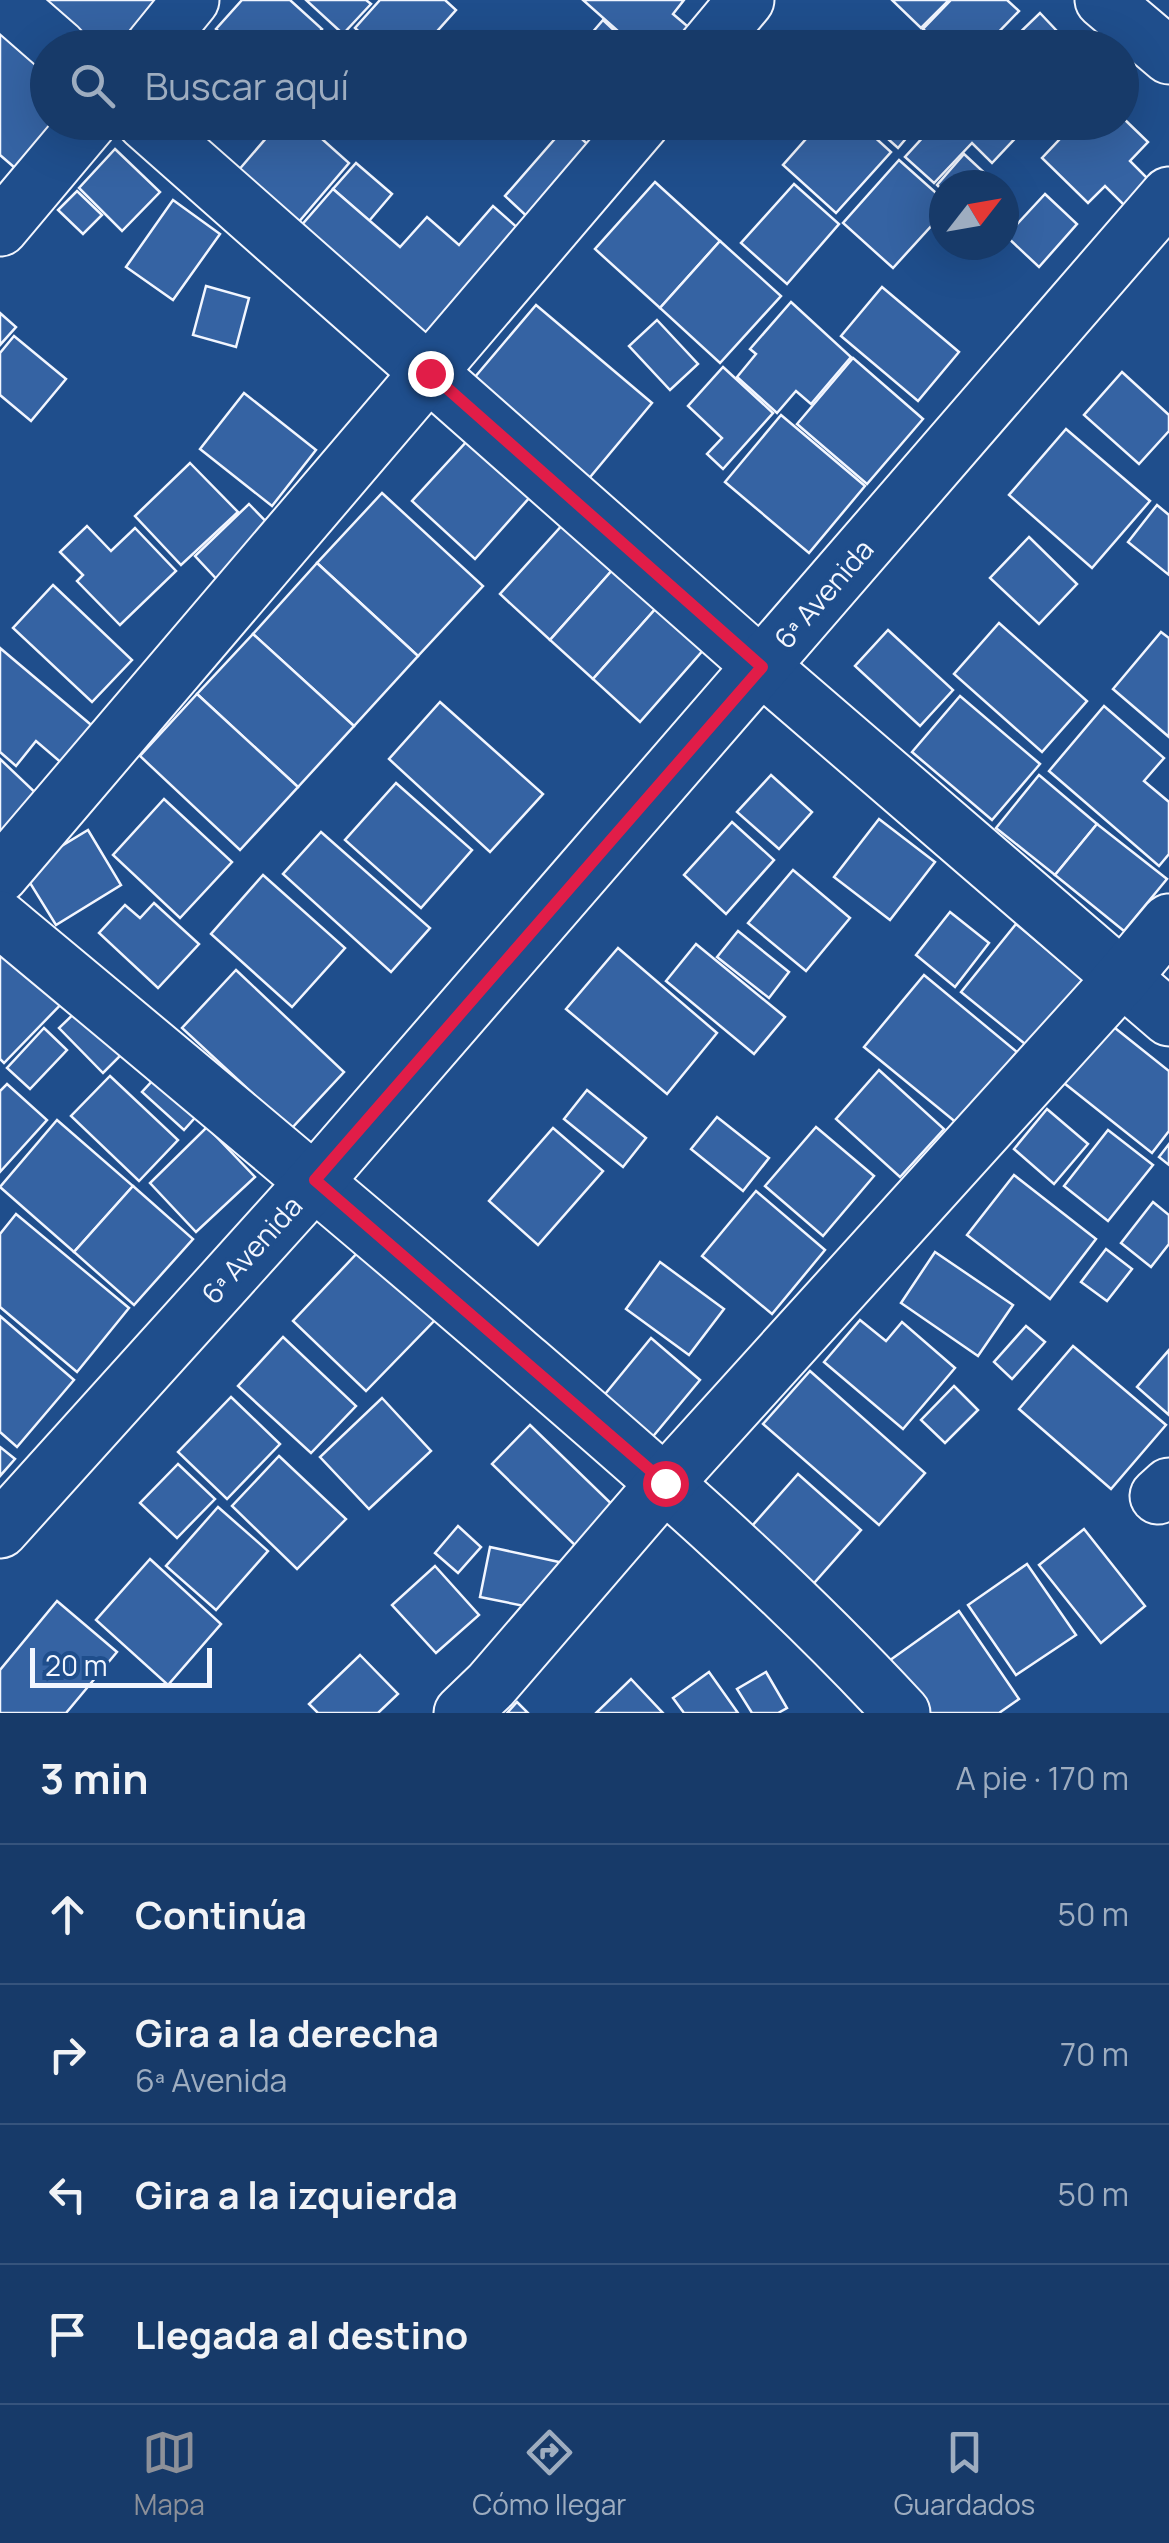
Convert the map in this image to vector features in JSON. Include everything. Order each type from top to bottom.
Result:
[{"type":"street","points":[[4,0],[38,30]]},
{"type":"street","points":[[167,30],[192,0]]},
{"type":"street","points":[[721,30],[746,0]]},
{"type":"street","points":[[1103,0],[1138,30]]},
{"type":"street","points":[[1139,31],[1169,56]]},
{"type":"street","points":[[0,228],[75,140]]},
{"type":"street","points":[[165,140],[762,667],[1169,1018]]},
{"type":"street","points":[[0,875],[627,140]]},
{"type":"street","name":"6ª Avenida","points":[[0,1530],[315,1180],[1169,196]]},
{"type":"street","points":[[0,919],[315,1180],[665,1483],[847,1653],[902,1713]]},
{"type":"street","points":[[462,1713],[1169,922]]},
{"type":"building","points":[[35,0],[167,0],[144,30],[71,30]]},
{"type":"building","points":[[242,0],[290,0],[322,29],[217,30]]},
{"type":"building","points":[[306,0],[366,0],[371,4],[347,30],[339,30]]},
{"type":"building","points":[[380,0],[445,0],[456,10],[438,30],[355,28]]},
{"type":"building","points":[[583,0],[684,0],[673,14],[692,30],[617,30]]},
{"type":"building","points":[[892,0],[949,0],[921,28]]},
{"type":"building","points":[[951,0],[1007,0],[1019,11],[1001,30],[923,29]]},
{"type":"building","points":[[1040,13],[1056,30],[1023,30]]},
{"type":"building","points":[[603,20],[614,30],[594,30]]},
{"type":"building","points":[[0,30],[30,56],[30,140],[51,140],[22,174],[0,155]]},
{"type":"building","points":[[1139,133],[1148,142],[1130,161],[1149,180],[1125,206],[1105,186],[1088,203],[1042,158],[1059,140],[1139,140]]},
{"type":"building","points":[[184,140],[202,140],[194,149]]},
{"type":"building","points":[[265,140],[323,140],[349,163],[291,231],[231,179]]},
{"type":"building","points":[[554,140],[583,140],[597,153],[534,223],[505,196]]},
{"type":"building","points":[[805,140],[878,140],[891,152],[836,213],[783,165]]},
{"type":"building","points":[[889,140],[905,140],[898,148]]},
{"type":"building","points":[[921,140],[1014,140],[992,163],[972,143],[946,170],[929,170],[929,179],[905,157]]},
{"type":"building","points":[[115,149],[160,192],[122,231],[79,188]]},
{"type":"building","points":[[964,154],[981,170],[950,170]]},
{"type":"building","points":[[899,160],[929,187],[929,228],[893,268],[843,223]]},
{"type":"building","points":[[356,163],[392,194],[369,221],[333,189]]},
{"type":"building","points":[[655,182],[720,241],[660,308],[595,249]]},
{"type":"building","points":[[794,184],[839,224],[787,284],[741,243]]},
{"type":"building","points":[[333,189],[400,247],[427,217],[459,245],[493,206],[529,238],[435,345],[300,227]]},
{"type":"building","points":[[77,191],[102,215],[83,234],[58,210]]},
{"type":"building","points":[[1045,194],[1077,224],[1039,267],[1019,248],[1019,222]]},
{"type":"building","points":[[173,200],[220,234],[173,300],[126,267]]},
{"type":"building","points":[[720,241],[781,296],[720,363],[660,308]]},
{"type":"building","points":[[206,286],[249,298],[236,347],[193,335]]},
{"type":"building","points":[[882,287],[959,352],[918,401],[841,336]]},
{"type":"building","points":[[791,302],[851,357],[811,404],[796,391],[777,413],[737,377],[756,354],[750,349]]},
{"type":"building","points":[[536,305],[652,403],[586,482],[469,384]]},
{"type":"building","points":[[0,313],[16,327],[0,345]]},
{"type":"building","points":[[657,320],[698,364],[670,390],[629,346]]},
{"type":"building","points":[[14,336],[66,379],[31,421],[0,395],[0,353]]},
{"type":"building","points":[[853,358],[923,419],[867,484],[797,424]]},
{"type":"building","points":[[723,367],[773,413],[723,469],[707,454],[722,438],[688,406]]},
{"type":"building","points":[[1122,372],[1169,415],[1169,431],[1139,464],[1084,415]]},
{"type":"building","points":[[244,393],[316,450],[272,506],[200,449]]},
{"type":"building","points":[[781,415],[865,486],[809,553],[725,482]]},
{"type":"building","points":[[1066,429],[1150,501],[1092,568],[1009,495]]},
{"type":"building","points":[[468,440],[530,497],[475,559],[412,501]]},
{"type":"building","points":[[190,463],[238,512],[181,565],[135,516]]},
{"type":"building","points":[[382,493],[483,586],[418,656],[317,563]]},
{"type":"building","points":[[249,504],[278,534],[223,586],[195,556]]},
{"type":"building","points":[[1157,505],[1169,515],[1169,575],[1128,542]]},
{"type":"building","points":[[565,522],[615,567],[550,640],[500,594]]},
{"type":"building","points":[[87,526],[111,551],[135,528],[176,571],[120,625],[77,581],[83,575],[60,552]]},
{"type":"building","points":[[1029,537],[1077,584],[1039,624],[990,578]]},
{"type":"building","points":[[317,563],[418,656],[354,726],[253,634]]},
{"type":"building","points":[[615,567],[658,606],[593,679],[550,640]]},
{"type":"building","points":[[53,585],[132,660],[92,702],[13,628]]},
{"type":"building","points":[[658,606],[705,648],[640,722],[593,679]]},
{"type":"building","points":[[999,623],[1087,701],[1042,752],[954,674]]},
{"type":"building","points":[[888,630],[953,690],[920,726],[855,666]]},
{"type":"building","points":[[1161,632],[1169,638],[1169,737],[1113,689]]},
{"type":"building","points":[[253,634],[354,726],[298,787],[197,694]]},
{"type":"building","points":[[0,648],[109,740],[78,777],[36,741],[16,766],[0,752]]},
{"type":"building","points":[[197,694],[298,787],[240,850],[140,756]]},
{"type":"building","points":[[960,696],[1040,764],[992,820],[912,752]]},
{"type":"building","points":[[440,702],[543,794],[490,852],[389,759]]},
{"type":"building","points":[[1104,706],[1164,758],[1144,781],[1169,802],[1169,854],[1159,866],[1049,771]]},
{"type":"building","points":[[0,759],[41,798],[0,842]]},
{"type":"building","points":[[771,775],[812,812],[779,849],[737,812]]},
{"type":"building","points":[[1039,775],[1097,824],[1055,875],[996,828]]},
{"type":"building","points":[[396,783],[472,850],[421,908],[345,840]]},
{"type":"building","points":[[164,799],[232,862],[180,918],[113,855]]},
{"type":"building","points":[[879,819],[935,862],[890,920],[834,877]]},
{"type":"building","points":[[732,822],[774,860],[726,914],[684,875]]},
{"type":"building","points":[[1097,824],[1167,879],[1124,931],[1055,875]]},
{"type":"building","points":[[88,830],[121,885],[56,925],[22,870]]},
{"type":"building","points":[[321,832],[430,928],[391,972],[283,874]]},
{"type":"building","points":[[793,870],[850,918],[806,971],[748,923]]},
{"type":"building","points":[[263,875],[345,948],[292,1007],[211,934]]},
{"type":"building","points":[[154,903],[199,944],[158,988],[99,933],[125,905],[140,918]]},
{"type":"building","points":[[950,912],[989,943],[955,987],[916,955]]},
{"type":"building","points":[[1016,924],[1085,981],[1030,1048],[961,992]]},
{"type":"building","points":[[0,927],[70,995],[4,1063],[0,1059]]},
{"type":"building","points":[[738,931],[789,972],[769,998],[717,957]]},
{"type":"building","points":[[696,944],[785,1017],[754,1054],[666,981]]},
{"type":"building","points":[[618,948],[717,1033],[667,1094],[566,1009]]},
{"type":"building","points":[[236,970],[344,1072],[291,1129],[182,1028]]},
{"type":"building","points":[[924,975],[1017,1052],[958,1124],[864,1047]]},
{"type":"building","points":[[84,1004],[127,1049],[103,1073],[59,1028]]},
{"type":"building","points":[[1110,1024],[1169,1071],[1169,1131],[1152,1153],[1064,1083]]},
{"type":"building","points":[[44,1028],[67,1050],[30,1089],[7,1068]]},
{"type":"building","points":[[169,1063],[210,1101],[184,1130],[142,1092]]},
{"type":"building","points":[[879,1070],[944,1129],[900,1177],[836,1119]]},
{"type":"building","points":[[110,1076],[178,1140],[139,1181],[71,1116]]},
{"type":"building","points":[[7,1084],[47,1120],[0,1172],[0,1091]]},
{"type":"building","points":[[587,1090],[646,1138],[623,1167],[564,1119]]},
{"type":"building","points":[[1047,1109],[1088,1144],[1054,1184],[1014,1149]]},
{"type":"building","points":[[717,1117],[769,1158],[743,1191],[691,1149]]},
{"type":"building","points":[[57,1120],[133,1186],[74,1252],[0,1187]]},
{"type":"building","points":[[207,1127],[255,1177],[196,1232],[150,1183]]},
{"type":"building","points":[[816,1127],[874,1176],[823,1236],[765,1186]]},
{"type":"building","points":[[553,1128],[603,1171],[538,1245],[489,1201]]},
{"type":"building","points":[[1108,1130],[1153,1165],[1108,1221],[1064,1186]]},
{"type":"building","points":[[1169,1144],[1169,1165],[1159,1157]]},
{"type":"building","points":[[1014,1175],[1096,1239],[1050,1299],[967,1235]]},
{"type":"building","points":[[133,1186],[193,1239],[134,1305],[74,1252]]},
{"type":"building","points":[[756,1191],[825,1250],[772,1314],[702,1256]]},
{"type":"building","points":[[1153,1202],[1169,1215],[1169,1244],[1151,1267],[1121,1243]]},
{"type":"building","points":[[16,1214],[129,1308],[77,1372],[0,1307],[0,1234]]},
{"type":"building","points":[[361,1249],[435,1320],[366,1391],[293,1321]]},
{"type":"building","points":[[1106,1249],[1132,1269],[1107,1301],[1081,1282]]},
{"type":"building","points":[[935,1252],[1013,1305],[978,1356],[901,1303]]},
{"type":"building","points":[[660,1262],[724,1309],[689,1355],[626,1309]]},
{"type":"building","points":[[0,1316],[74,1380],[17,1447],[0,1432]]},
{"type":"building","points":[[860,1320],[886,1341],[902,1322],[955,1368],[903,1429],[824,1362]]},
{"type":"building","points":[[1026,1326],[1045,1342],[1012,1379],[994,1362]]},
{"type":"building","points":[[283,1337],[356,1406],[311,1453],[238,1386]]},
{"type":"building","points":[[651,1338],[700,1380],[650,1440],[601,1399]]},
{"type":"building","points":[[1073,1346],[1166,1425],[1111,1489],[1019,1409]]},
{"type":"building","points":[[1169,1350],[1169,1415],[1137,1387]]},
{"type":"building","points":[[810,1371],[925,1473],[879,1525],[763,1424]]},
{"type":"building","points":[[954,1386],[978,1410],[945,1443],[921,1420]]},
{"type":"building","points":[[231,1397],[280,1444],[227,1499],[178,1452]]},
{"type":"building","points":[[382,1398],[431,1451],[369,1509],[320,1457]]},
{"type":"building","points":[[530,1425],[623,1515],[585,1555],[492,1464]]},
{"type":"building","points":[[0,1447],[15,1459],[0,1476]]},
{"type":"building","points":[[279,1456],[346,1519],[297,1569],[232,1506]]},
{"type":"building","points":[[178,1464],[215,1499],[177,1538],[140,1503]]},
{"type":"building","points":[[798,1474],[861,1530],[807,1591],[744,1535]]},
{"type":"building","points":[[218,1507],[268,1551],[216,1610],[166,1566]]},
{"type":"building","points":[[458,1526],[481,1547],[458,1573],[435,1553]]},
{"type":"building","points":[[1084,1529],[1145,1606],[1101,1643],[1039,1565]]},
{"type":"building","points":[[490,1547],[559,1562],[549,1611],[480,1597]]},
{"type":"building","points":[[150,1559],[221,1624],[168,1685],[96,1620]]},
{"type":"building","points":[[1027,1564],[1076,1635],[1016,1675],[968,1605]]},
{"type":"building","points":[[435,1566],[479,1615],[436,1653],[392,1605]]},
{"type":"building","points":[[57,1601],[117,1652],[66,1713],[0,1713],[0,1670]]},
{"type":"building","points":[[959,1611],[1019,1699],[999,1713],[921,1713],[886,1663]]},
{"type":"building","points":[[360,1655],[398,1694],[378,1713],[318,1713],[309,1704]]},
{"type":"building","points":[[709,1672],[738,1713],[684,1713],[673,1698]]},
{"type":"building","points":[[766,1672],[787,1708],[778,1713],[752,1713],[737,1689]]},
{"type":"building","points":[[631,1679],[663,1713],[596,1713]]},
{"type":"building","points":[[517,1702],[528,1713],[507,1713]]},
{"type":"route","points":[[430,373],[762,667],[315,1180],[665,1483]]}]
